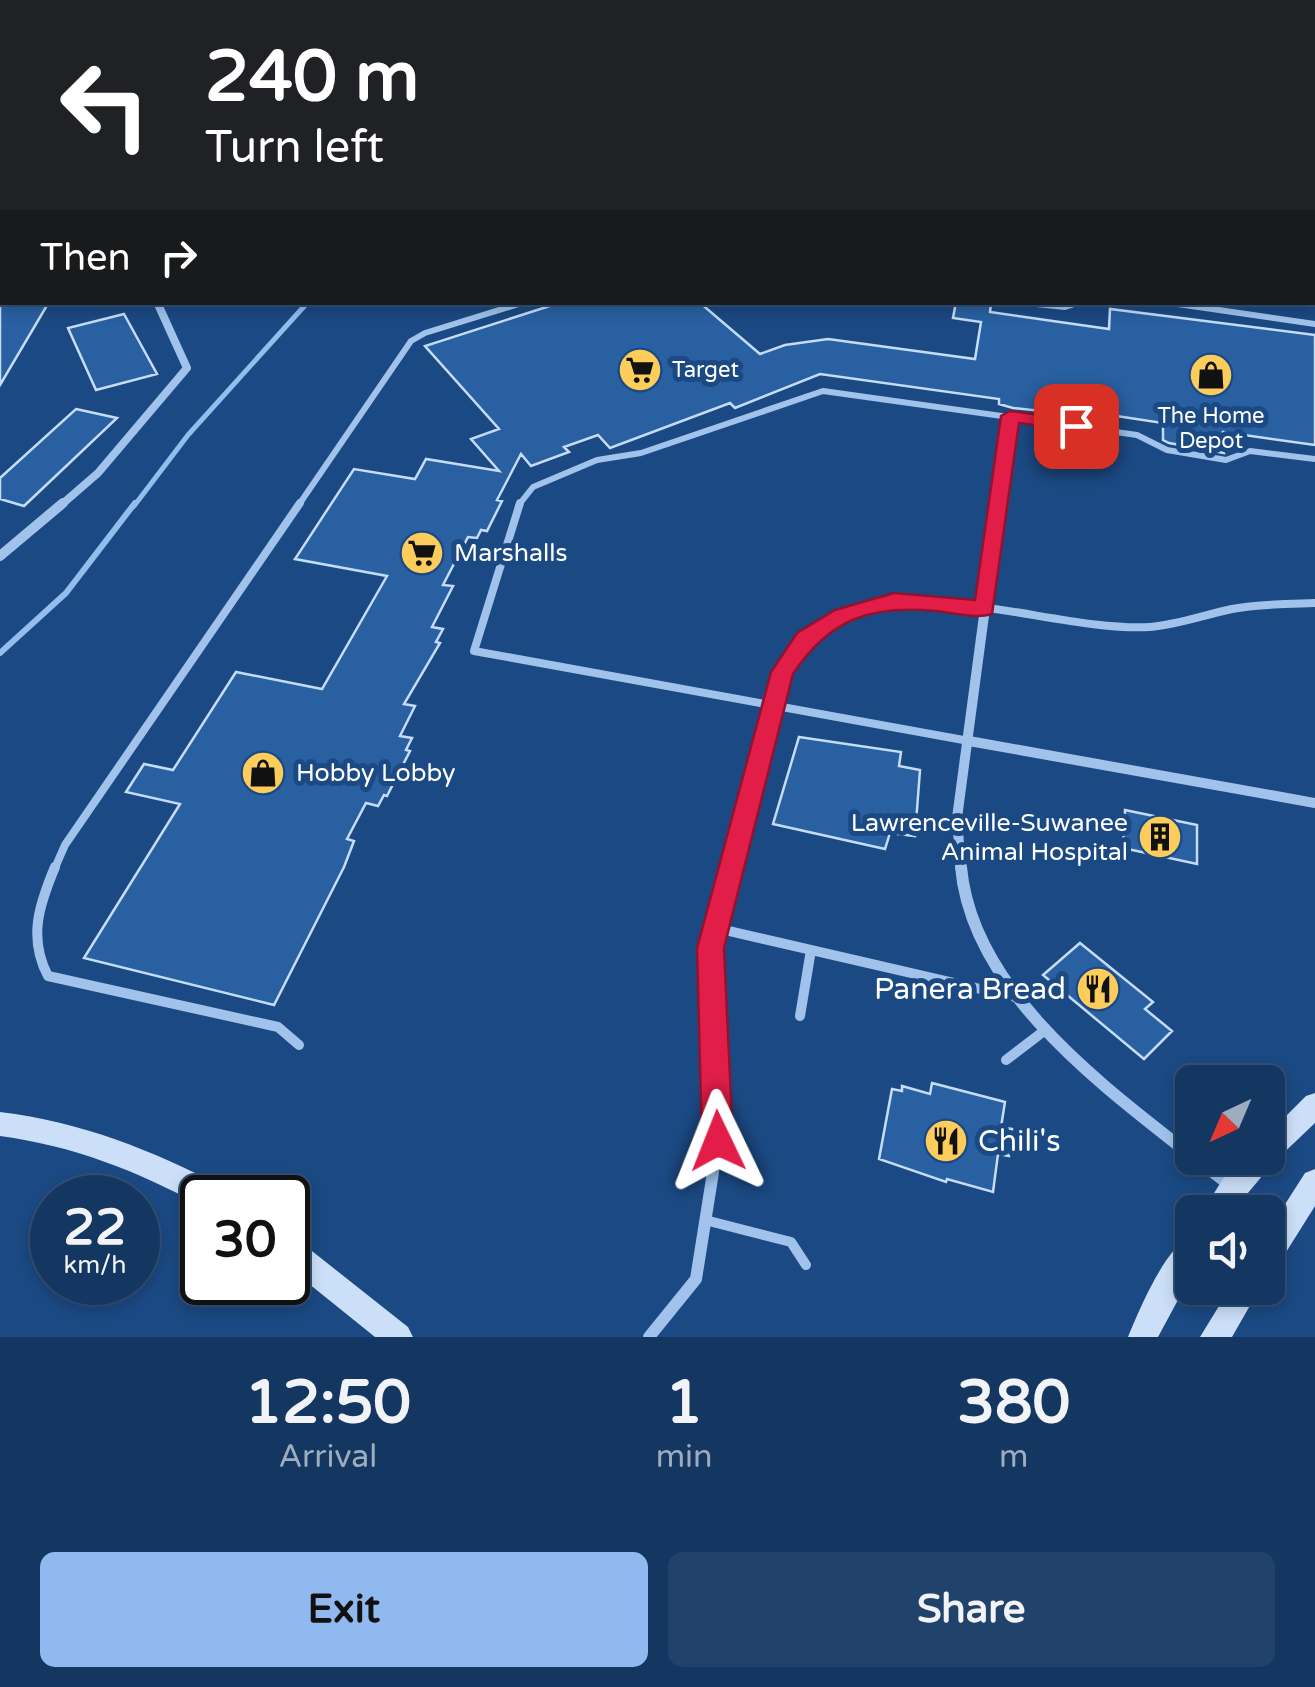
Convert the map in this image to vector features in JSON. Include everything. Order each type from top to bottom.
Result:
[{"type":"main road","points":[[1285,1135],[1315,1105]]},
{"type":"main road","points":[[0,1124],[43,1128],[136,1155],[180,1179]]},
{"type":"main road","points":[[1228,1195],[1246,1175]]},
{"type":"main road","points":[[1285,1229],[1315,1182]]},
{"type":"main road","points":[[310,1267],[398,1337]]},
{"type":"main road","points":[[1143,1337],[1175,1275]]},
{"type":"main road","points":[[1215,1337],[1235,1305]]},
{"type":"street","points":[[0,556],[98,473],[188,368],[158,305]]},
{"type":"street","points":[[1010,416],[956,848],[986,953],[1015,997],[1073,1061],[1175,1142]]},
{"type":"street","points":[[649,1337],[696,1279],[718,1141],[711,948],[775,705]]},
{"type":"street","points":[[969,741],[1315,803]]},
{"type":"street","points":[[1217,1175],[1233,1188]]},
{"type":"lane","points":[[300,1045],[278,1026],[48,976],[37,960],[34,923],[66,845],[411,341],[515,305]]},
{"type":"lane","points":[[1045,305],[1071,305]]},
{"type":"lane","points":[[1185,305],[1315,324]]},
{"type":"lane","points":[[969,741],[474,651],[516,508],[532,487],[596,460],[641,453],[823,391],[1137,435],[1167,450],[1226,460],[1250,451],[1315,459]]},
{"type":"lane","points":[[775,705],[782,672],[805,638],[843,616],[894,600],[984,608],[1081,624],[1149,626],[1248,606],[1315,604]]},
{"type":"lane","points":[[716,928],[1015,997]]},
{"type":"lane","points":[[800,1016],[811,950]]},
{"type":"lane","points":[[1006,1060],[1044,1032]]},
{"type":"lane","points":[[705,1220],[791,1242],[806,1266]]},
{"type":"building","points":[[0,305],[47,305],[0,385]]},
{"type":"building","points":[[553,305],[703,305],[760,354],[785,345],[828,339],[975,359],[981,322],[953,318],[955,305],[991,305],[990,312],[1109,329],[1110,309],[1315,335],[1315,445],[1223,432],[1224,453],[1169,443],[1163,440],[1163,423],[1070,409],[1069,414],[1013,408],[999,404],[999,399],[820,374],[735,408],[730,403],[610,448],[598,435],[564,447],[569,452],[531,466],[521,454],[497,500],[502,501],[487,531],[481,530],[477,538],[468,537],[443,585],[453,586],[432,627],[443,629],[436,642],[440,643],[404,704],[415,706],[400,736],[412,738],[406,750],[410,751],[387,796],[378,806],[366,803],[347,839],[354,841],[344,867],[274,1005],[84,958],[180,804],[126,792],[144,764],[173,770],[236,672],[322,689],[387,576],[295,559],[354,469],[415,479],[426,459],[499,471],[471,439],[499,429],[425,346]]},
{"type":"building","points":[[124,314],[157,374],[96,390],[68,328]]},
{"type":"building","points":[[76,409],[117,418],[24,506],[0,499],[0,478]]},
{"type":"building","points":[[799,737],[901,752],[899,766],[920,770],[915,836],[890,833],[885,849],[773,824]]},
{"type":"building","name":"Lawrenceville-Suwanee Animal Hospital","points":[[1125,810],[1197,825],[1197,864],[1123,848]]},
{"type":"building","name":"Panera Bread","points":[[1080,943],[1153,1002],[1145,1009],[1172,1031],[1144,1059],[1043,975]]},
{"type":"building","name":"Chili's","points":[[932,1083],[1005,1102],[1001,1127],[1012,1129],[1009,1156],[998,1154],[993,1192],[947,1179],[946,1182],[879,1159],[892,1089],[902,1091],[902,1086],[930,1094]]},
{"type":"waterway","points":[[134,506],[188,435],[305,305]]},
{"type":"waterway","points":[[0,653],[66,593],[135,503]]},
{"type":"place","name":"Target","points":[[640,370]]},
{"type":"place","name":"The Home Depot","points":[[1211,375]]},
{"type":"place","name":"Marshalls","points":[[422,553]]},
{"type":"place","name":"Hobby Lobby","points":[[263,773]]},
{"type":"place","name":"Lawrenceville-Suwanee Animal Hospital","points":[[1160,837]]},
{"type":"place","name":"Panera Bread","points":[[1098,989]]},
{"type":"place","name":"Chili's","points":[[946,1141]]},
{"type":"route","points":[[718,1141],[711,948],[782,672],[805,638],[843,616],[894,600],[984,608],[1010,416],[1076,426]]}]
